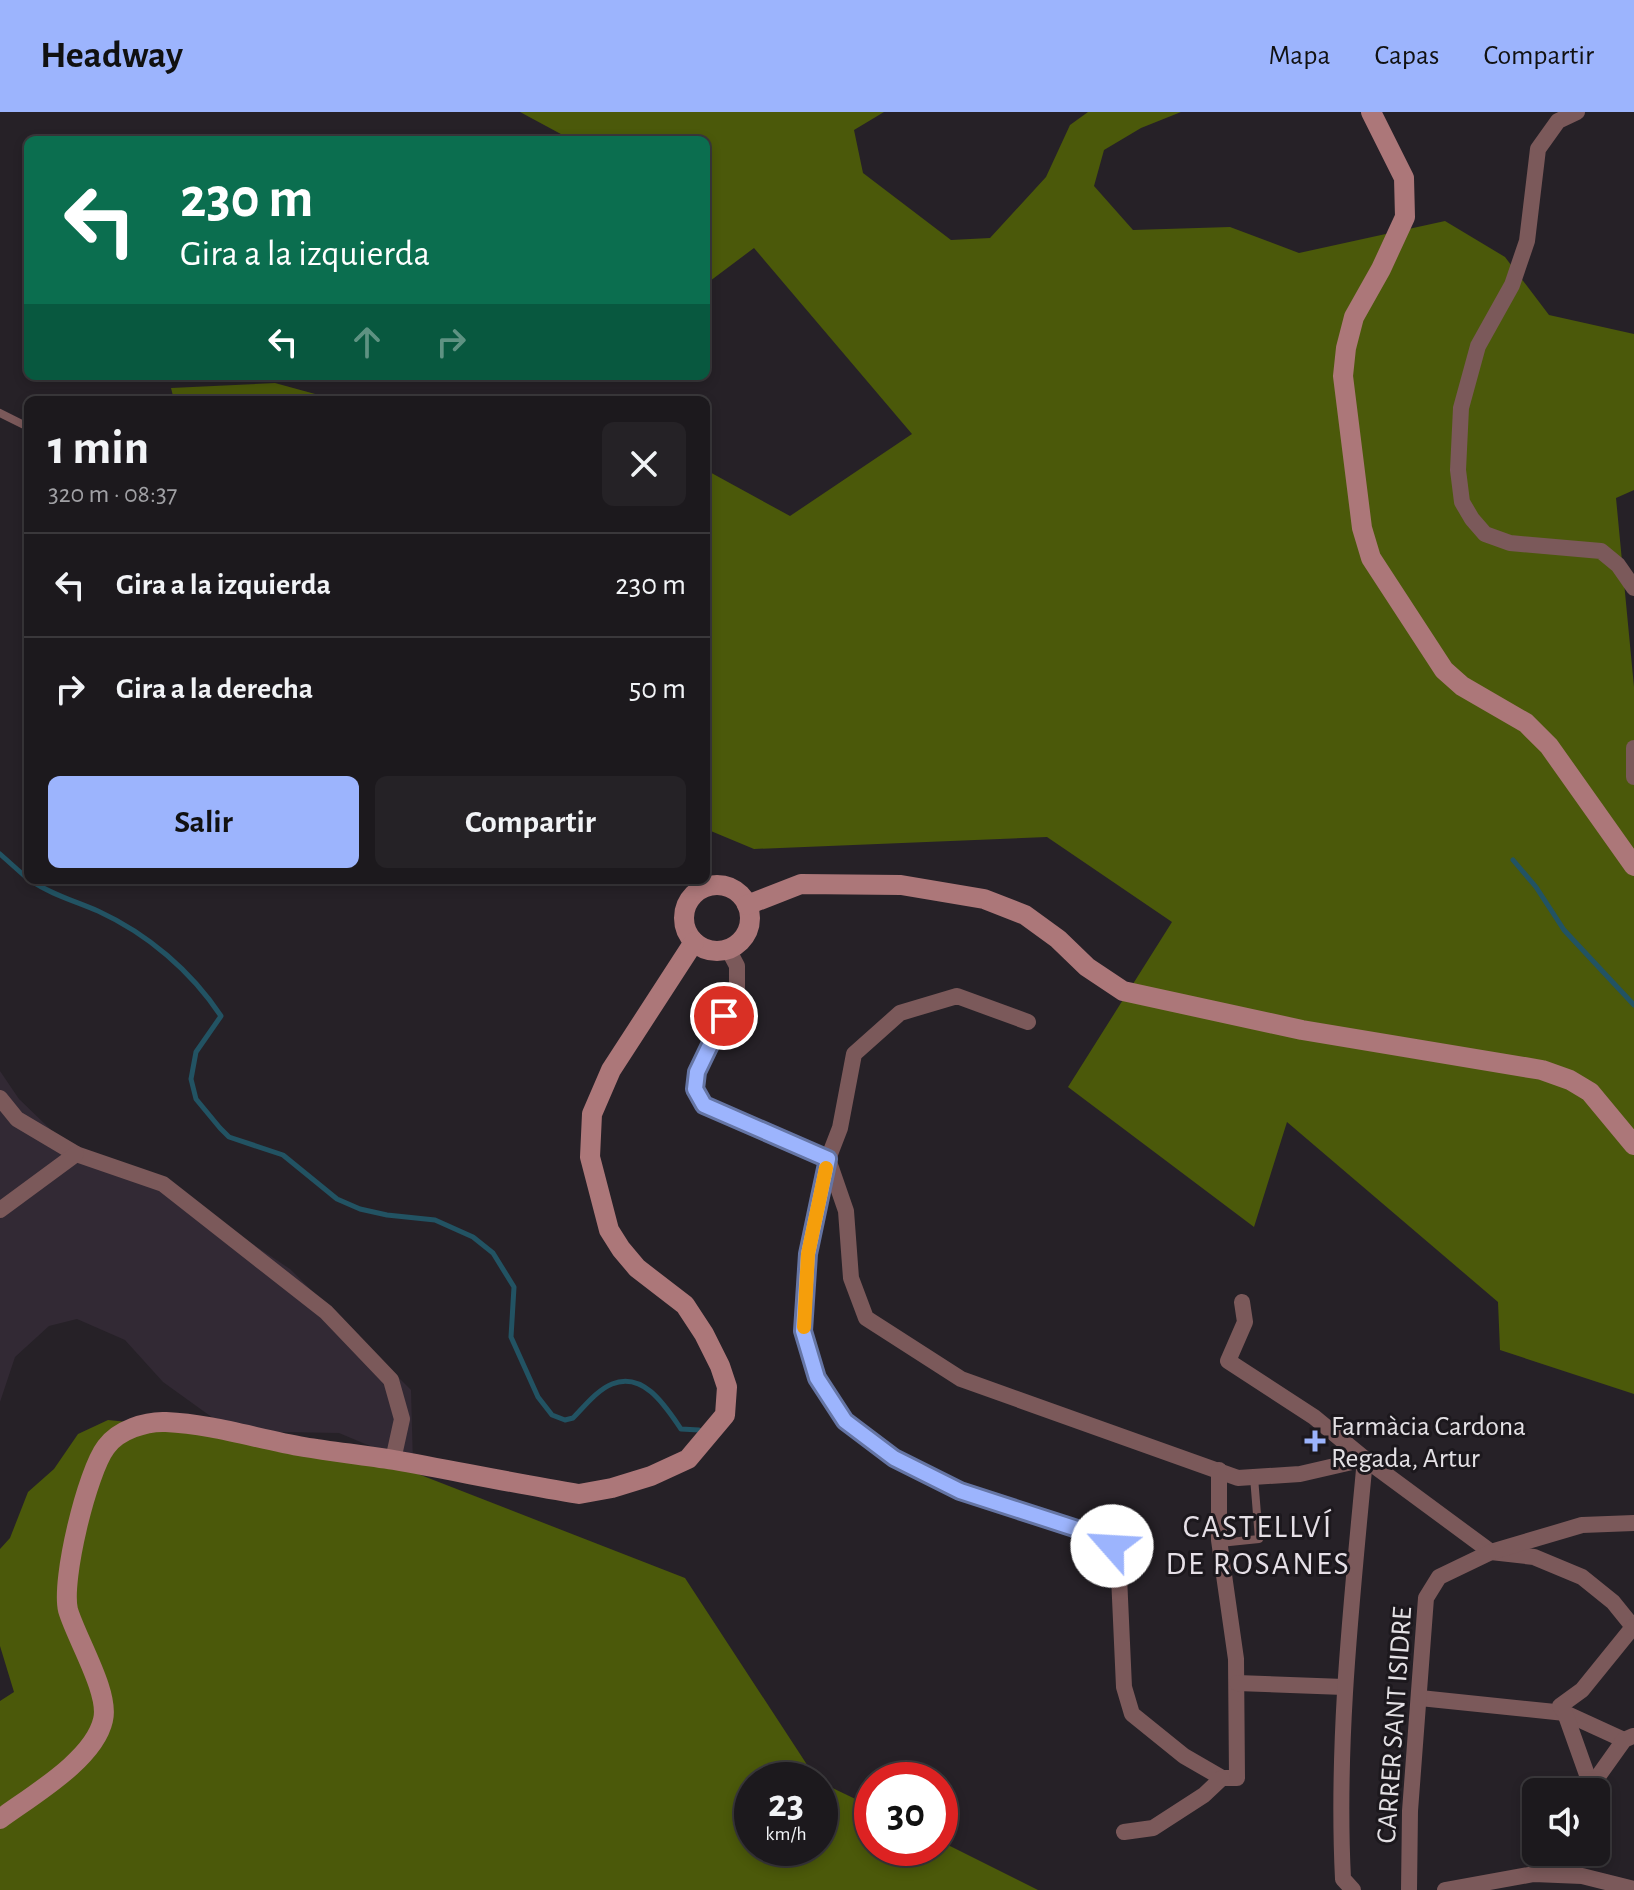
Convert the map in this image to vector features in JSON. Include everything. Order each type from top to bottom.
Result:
[{"type":"street","points":[[1371,112],[1404,178],[1405,217],[1354,317],[1343,376],[1362,528],[1371,558],[1444,670],[1462,686],[1526,723],[1549,746],[1634,866]]},
{"type":"street","points":[[1577,112],[1558,121],[1538,149],[1527,241],[1512,285],[1478,346],[1461,408],[1458,470],[1462,502],[1485,534],[1523,545],[1601,551],[1618,565],[1634,588]]},
{"type":"street","points":[[1634,748],[1634,777]]},
{"type":"street","points":[[747,905],[801,884],[901,885],[984,899],[1025,915],[1058,939],[1087,967],[1123,991],[1302,1030],[1542,1070],[1570,1080],[1590,1092],[1634,1145]]},
{"type":"street","points":[[694,885],[725,886],[738,893],[747,905],[750,918],[747,931],[740,941],[728,949],[710,951],[694,942],[685,930],[683,916],[694,885]]},
{"type":"street","points":[[0,1819],[66,1771],[90,1744],[104,1719],[102,1700],[69,1611],[66,1594],[68,1567],[87,1493],[106,1447],[122,1434],[139,1426],[165,1422],[579,1494],[651,1476],[688,1459],[725,1415],[727,1387],[704,1334],[685,1305],[637,1268],[621,1249],[609,1230],[590,1157],[592,1114],[611,1070],[694,942]]},
{"type":"street","points":[[728,949],[737,966],[737,988],[697,1072],[695,1089],[704,1105],[828,1159],[846,1211],[851,1278],[866,1318],[961,1379],[1238,1478],[1300,1474],[1365,1459]]},
{"type":"street","points":[[1028,1022],[957,996],[900,1013],[854,1054],[840,1128],[828,1159],[808,1254],[803,1331],[817,1378],[845,1421],[894,1458],[960,1491],[1105,1538],[1118,1554],[1124,1687],[1132,1714],[1184,1756],[1230,1778]]},
{"type":"street","points":[[0,1098],[17,1119],[76,1154],[163,1184],[326,1312],[391,1380],[402,1419],[393,1460]]},
{"type":"street","points":[[0,1210],[76,1154]]},
{"type":"street","points":[[1242,1302],[1245,1322],[1228,1361],[1314,1417],[1365,1459],[1491,1552],[1534,1557],[1582,1577],[1613,1602],[1634,1628],[1582,1690],[1560,1706],[1586,1778]]},
{"type":"street","points":[[1348,1885],[1341,1843],[1344,1687],[1365,1459]]},
{"type":"street","points":[[1219,1470],[1219,1543],[1237,1683],[1230,1778]]},
{"type":"street","name":"CARRER SANT ISIDRE","points":[[1409,1890],[1410,1811],[1426,1598],[1439,1577],[1491,1552],[1582,1525],[1634,1523]]},
{"type":"street","points":[[1237,1683],[1344,1687]]},
{"type":"street","points":[[1420,1698],[1565,1713],[1629,1738],[1598,1778]]},
{"type":"street","points":[[1124,1832],[1153,1828],[1230,1778]]},
{"type":"street","points":[[1534,1874],[1539,1866]]},
{"type":"street","points":[[1445,1890],[1534,1874],[1582,1876],[1634,1889]]},
{"type":"lane","points":[[0,413],[24,425]]},
{"type":"lane","points":[[1219,1543],[1259,1539],[1254,1477]]},
{"type":"shaded area","points":[[0,1071],[19,1099],[76,1154],[163,1184],[290,1269],[411,1390],[413,1464],[339,1433],[231,1431],[163,1382],[125,1340],[77,1319],[49,1326],[15,1357],[0,1402]]},
{"type":"green space","points":[[520,112],[884,112],[854,130],[863,173],[951,240],[990,238],[1046,177],[1070,125],[1088,112],[1181,112],[1141,128],[1104,150],[1094,186],[1133,230],[1230,227],[1299,253],[1445,221],[1505,257],[1549,315],[1634,334],[1634,490],[1616,498],[1634,687],[1634,1394],[1500,1350],[1498,1302],[1287,1122],[1254,1227],[1068,1087],[1172,922],[1047,837],[754,849],[710,831],[710,472],[790,516],[912,434],[754,248],[710,281],[710,136],[565,136]]},
{"type":"green space","points":[[275,383],[322,396],[173,396],[171,388]]},
{"type":"green space","points":[[108,1420],[341,1444],[685,1578],[805,1762],[734,1762],[734,1866],[838,1866],[838,1791],[854,1798],[854,1866],[958,1866],[958,1850],[1038,1890],[0,1890],[0,1701],[14,1692],[0,1646],[0,1549],[10,1538],[28,1492],[54,1469],[78,1434]]},
{"type":"waterway","points":[[0,854],[24,875]]},
{"type":"waterway","points":[[1513,860],[1536,887],[1564,930],[1634,1005]]},
{"type":"waterway","points":[[36,884],[116,920],[151,942],[182,969],[209,1000],[221,1016],[196,1052],[191,1079],[196,1099],[229,1137],[283,1155],[337,1199],[360,1209],[387,1215],[435,1220],[473,1237],[493,1253],[514,1287],[511,1337],[538,1397],[552,1415],[565,1420],[573,1418],[601,1390],[624,1381],[634,1382],[653,1393],[681,1429],[699,1430]]},
{"type":"slow traffic","points":[[804,1327],[808,1254],[826,1168]]},
{"type":"place","name":"Farmàcia Cardona Regada, Artur","points":[[1315,1441]]},
{"type":"district","name":"CASTELLVÍ DE ROSANES","points":[[1258,1544]]},
{"type":"route","points":[[724,1016],[697,1072],[695,1089],[704,1105],[828,1159],[808,1254],[803,1331],[817,1378],[845,1421],[894,1458],[960,1491],[1105,1538],[1112,1546]]}]
